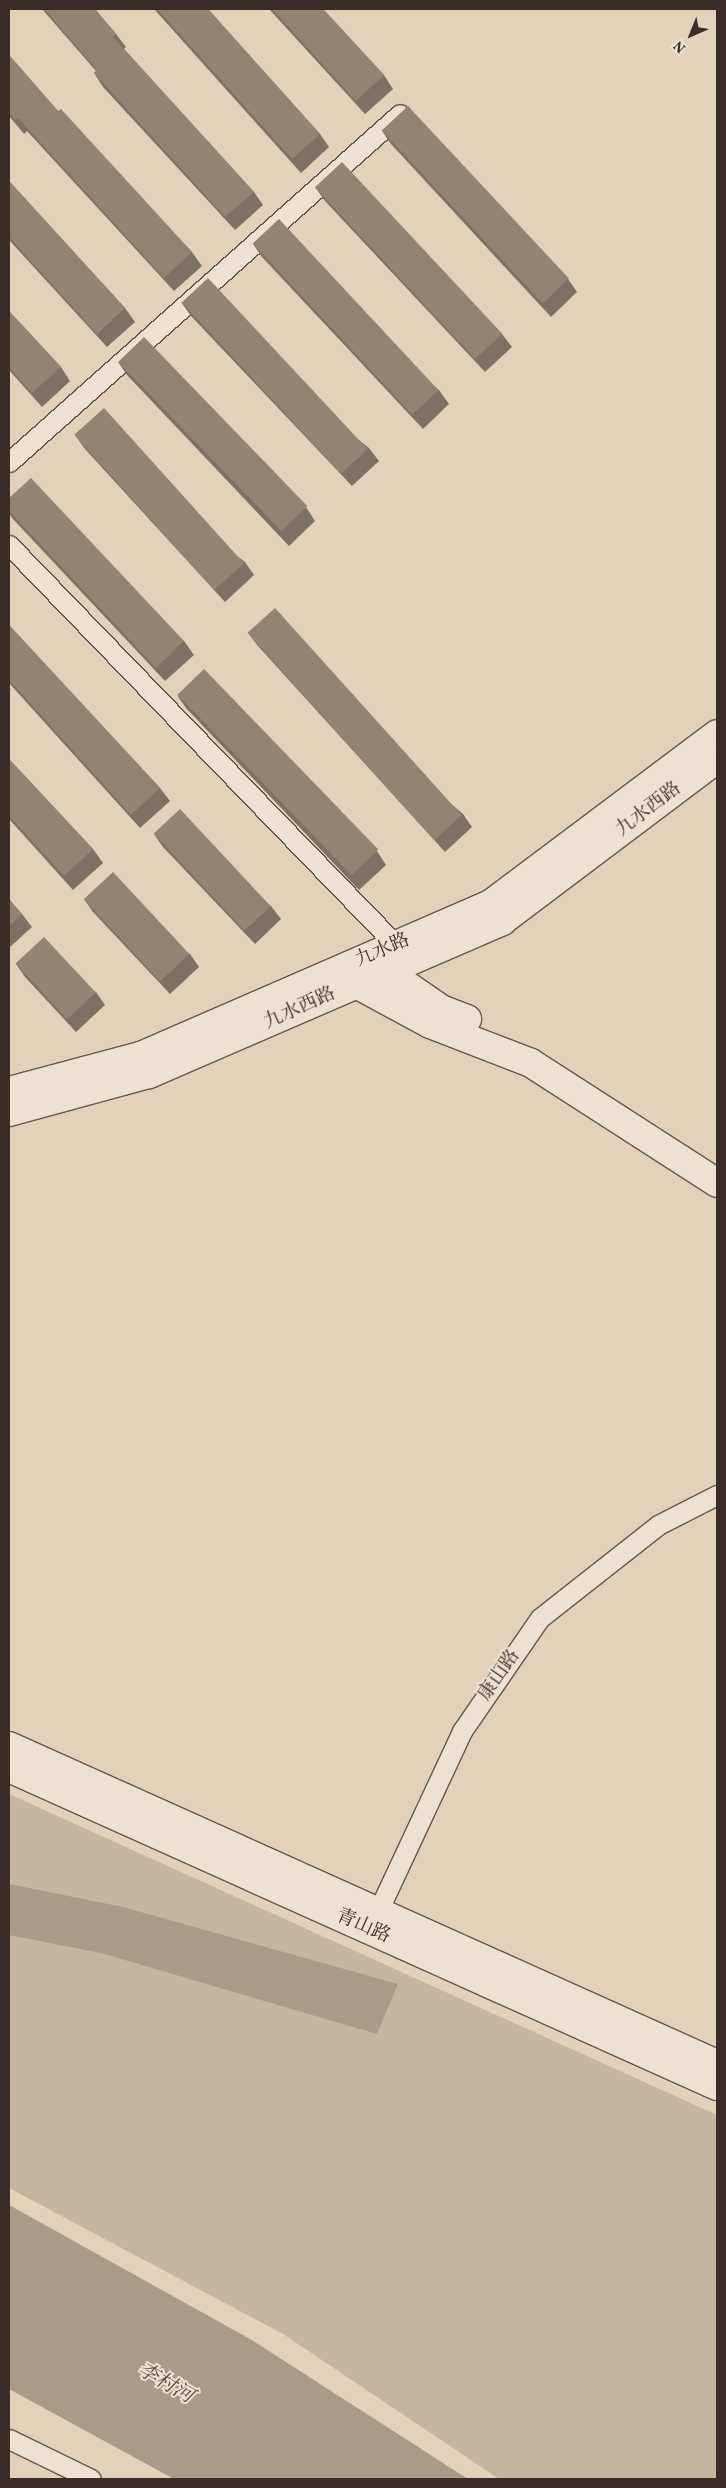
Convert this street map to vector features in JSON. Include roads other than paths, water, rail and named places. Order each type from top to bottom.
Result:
[{"type":"main road","name":"九水路","points":[[9,1091],[143,1055],[372,964],[492,903],[717,734]]},
{"type":"main road","name":"九水西路","points":[[9,1112],[149,1074],[372,964],[502,921],[717,759]]},
{"type":"main road","points":[[372,964],[441,1009],[542,1049],[717,1162]]},
{"type":"main road","points":[[372,964],[430,1024],[531,1063],[717,1184]]},
{"type":"main road","name":"青山路","points":[[9,1746],[717,2086]]},
{"type":"main road","name":"青山路","points":[[9,1768],[717,2064]]},
{"type":"street","points":[[9,462],[406,109]]},
{"type":"street","points":[[9,545],[372,964]]},
{"type":"street","name":"康山路","points":[[374,1921],[462,1731],[540,1618],[658,1525],[717,1496]]},
{"type":"street","points":[[9,2439],[90,2479]]},
{"type":"water","points":[[9,1884],[123,1907],[398,1984],[377,2034],[101,1953],[9,1935]]},
{"type":"water","name":"李村河","points":[[9,2205],[250,2339],[468,2479],[174,2479],[9,2389]]}]
